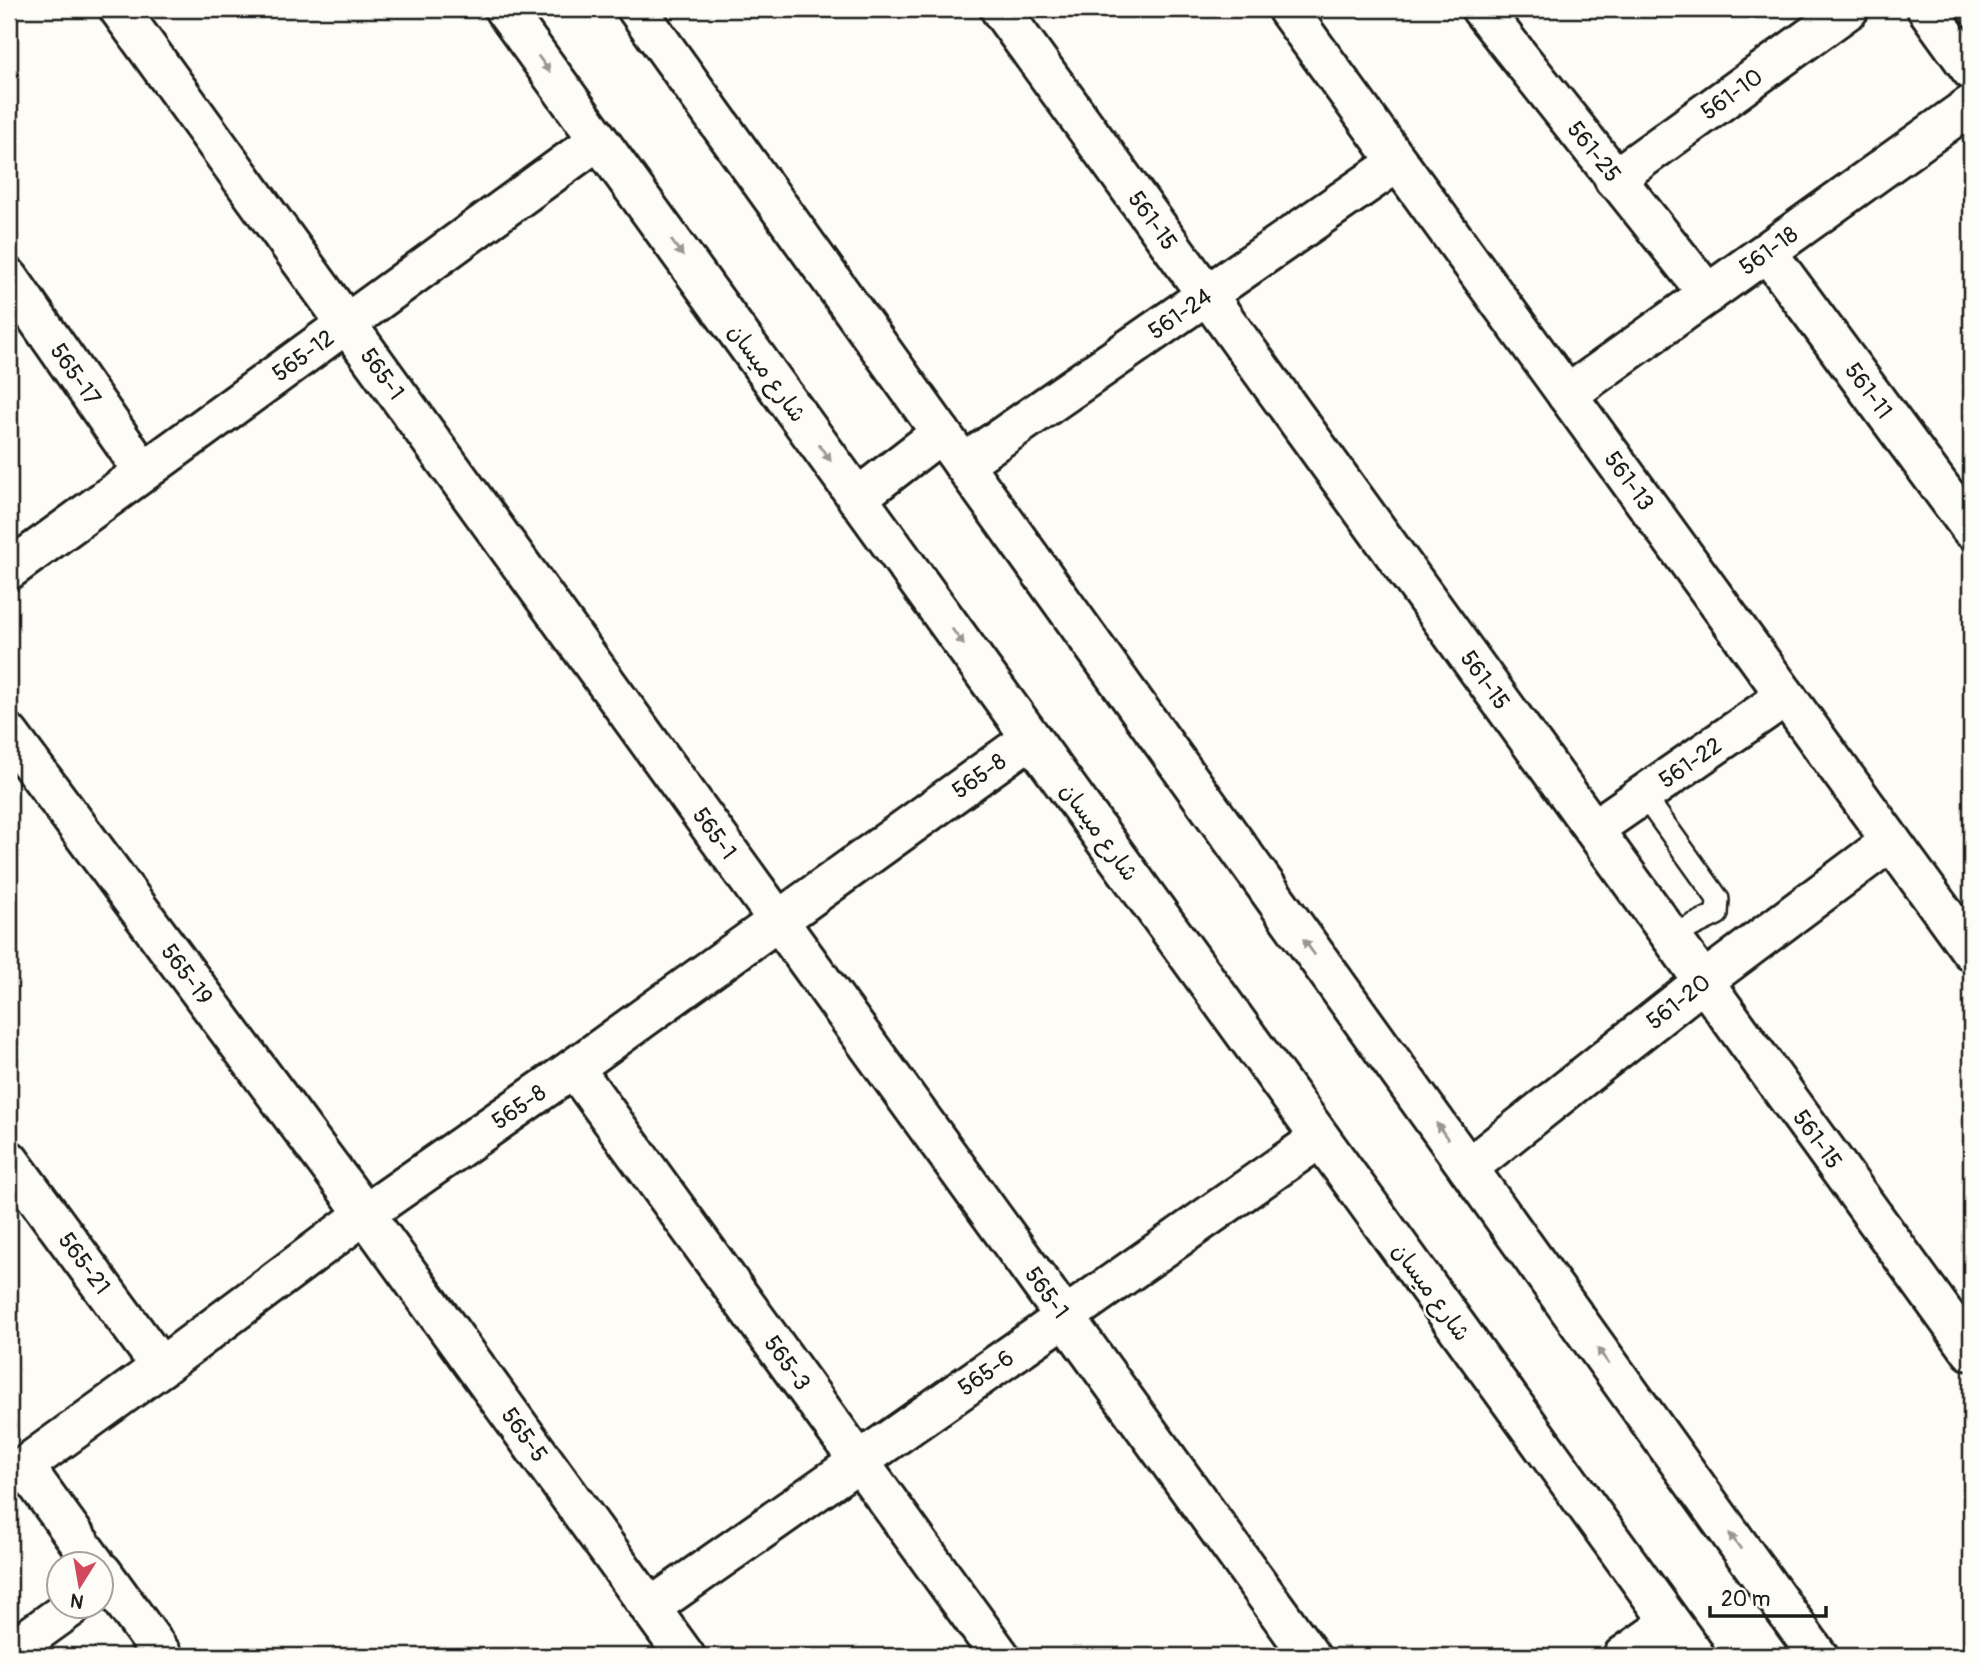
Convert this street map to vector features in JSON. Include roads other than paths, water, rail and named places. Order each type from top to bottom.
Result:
[{"type":"street","name":"565-1","points":[[119,9],[1310,1656]]},
{"type":"street","name":"شارع ميسان","points":[[504,9],[1695,1656]]},
{"type":"street","points":[[637,9],[1818,1656]]},
{"type":"street","name":"561-15","points":[[1000,9],[1971,1351]]},
{"type":"street","name":"561-13","points":[[1287,9],[1971,951]]},
{"type":"street","name":"561-25","points":[[1481,9],[1708,294]]},
{"type":"street","name":"561-10","points":[[1614,179],[1809,20],[1849,9]]},
{"type":"street","points":[[1927,9],[1971,70]]},
{"type":"street","name":"561-18","points":[[1567,395],[1971,105]]},
{"type":"street","name":"565-12","points":[[9,570],[598,140]]},
{"type":"street","name":"561-24","points":[[963,464],[1398,162]]},
{"type":"street","name":"561-11","points":[[1767,251],[1971,529]]},
{"type":"street","name":"565-17","points":[[9,278],[143,471]]},
{"type":"street","points":[[857,498],[941,433]]},
{"type":"street","name":"561-22","points":[[1594,829],[1786,696]]},
{"type":"street","name":"565-19","points":[[9,734],[365,1214]]},
{"type":"street","name":"565-8","points":[[16,1472],[365,1214],[574,1069],[1031,738]]},
{"type":"street","name":"561-20","points":[[1468,1168],[1704,981],[1891,841]]},
{"type":"street","name":"565-3","points":[[574,1069],[1000,1656]]},
{"type":"street","name":"565-6","points":[[650,1608],[1320,1138]]},
{"type":"street","name":"565-21","points":[[9,1160],[161,1367]]},
{"type":"street","name":"565-5","points":[[365,1214],[685,1656]]},
{"type":"street","points":[[16,1472],[81,1550]]},
{"type":"street","points":[[116,1594],[163,1656]]},
{"type":"street","points":[[9,1652],[53,1620]]},
{"type":"street","points":[[1623,1656],[1670,1623]]},
{"type":"lane","points":[[1643,794],[1718,899],[1717,914],[1671,936]]}]
